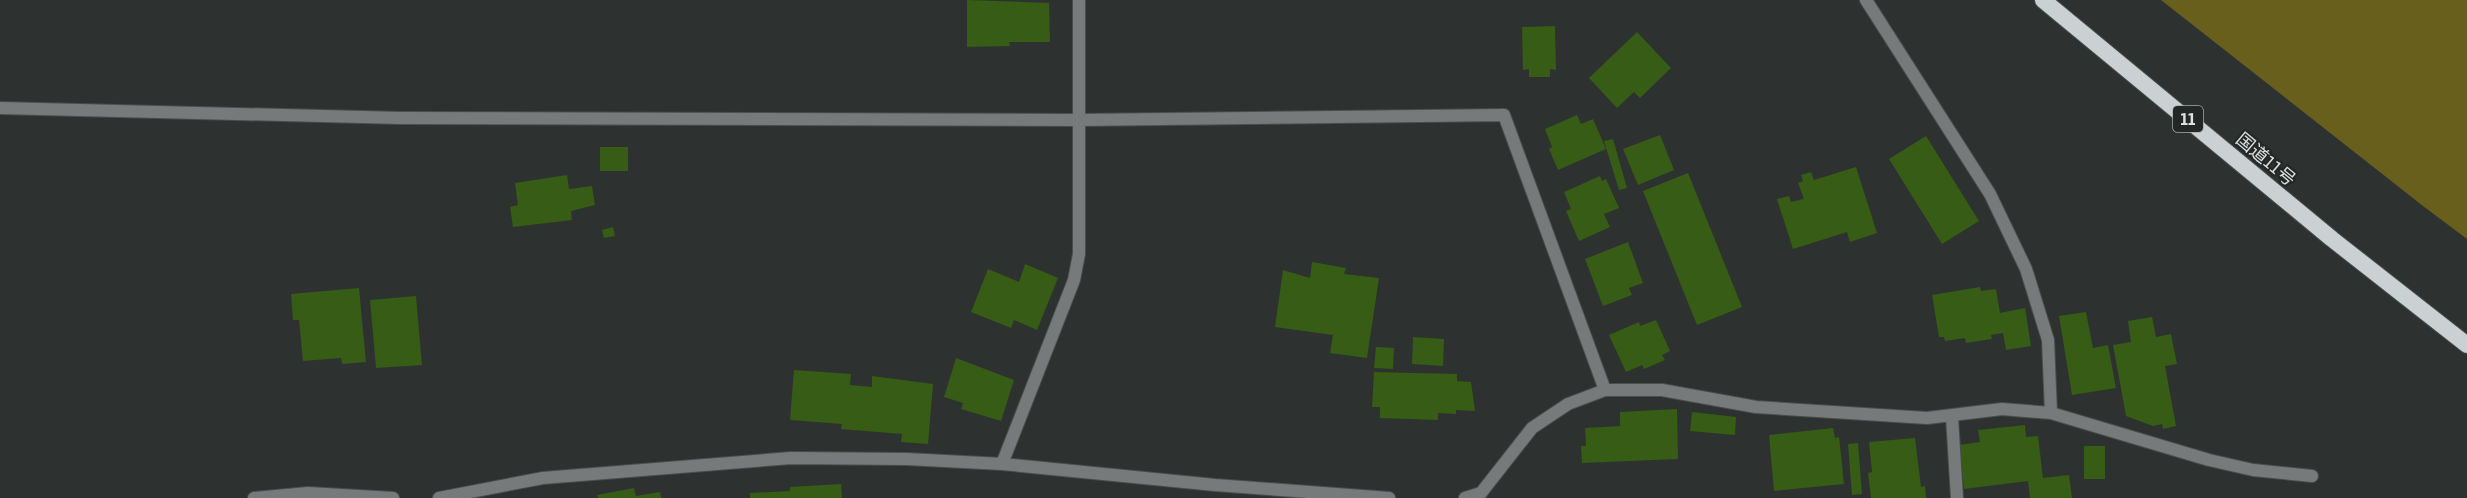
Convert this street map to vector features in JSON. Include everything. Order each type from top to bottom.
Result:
[{"type":"highway","name":"国道11号","points":[[2043,0],[2332,239],[2467,345]]},
{"type":"street","points":[[1002,464],[1074,280],[1079,254],[1079,0]]},
{"type":"street","points":[[1866,0],[1990,194],[2026,269],[2048,340],[2051,413]]},
{"type":"street","points":[[0,108],[401,118],[1079,120],[1504,115],[1605,390]]},
{"type":"street","points":[[1465,498],[1481,493],[1532,428],[1568,404],[1605,390],[1662,390],[1756,407],[1927,418],[1952,417],[2002,409],[2051,413],[2209,460],[2253,470],[2312,476]]},
{"type":"street","points":[[1952,417],[1957,498]]},
{"type":"street","points":[[439,498],[543,478],[791,458],[907,459],[1002,464],[1215,485],[1389,498]]},
{"type":"street","points":[[254,498],[308,493],[393,498]]},
{"type":"shaded area","points":[[2161,0],[2467,0],[2467,239],[2423,206]]},
{"type":"building","points":[[967,0],[1049,3],[1050,42],[1009,42],[1010,46],[967,47]]},
{"type":"building","points":[[1555,26],[1556,70],[1550,69],[1550,77],[1529,77],[1529,69],[1523,70],[1522,27]]},
{"type":"building","points":[[1637,32],[1671,68],[1640,98],[1634,92],[1617,108],[1589,78]]},
{"type":"building","points":[[1577,115],[1581,124],[1593,119],[1606,149],[1558,170],[1549,149],[1552,147],[1545,129]]},
{"type":"building","points":[[1660,135],[1674,170],[1638,185],[1623,149]]},
{"type":"building","points":[[1926,136],[1979,221],[1942,244],[1889,159]]},
{"type":"building","points":[[1613,139],[1627,188],[1619,190],[1604,141]]},
{"type":"building","points":[[600,147],[628,147],[628,171],[600,171]]},
{"type":"building","points":[[1856,167],[1877,233],[1850,242],[1847,232],[1793,249],[1777,199],[1789,196],[1791,202],[1804,199],[1798,183],[1803,181],[1801,175],[1811,172],[1814,180]]},
{"type":"building","points":[[1688,173],[1742,307],[1697,325],[1643,191]]},
{"type":"building","points":[[567,175],[569,189],[592,186],[595,205],[571,211],[572,220],[513,227],[510,207],[518,205],[515,183]]},
{"type":"building","points":[[1600,176],[1602,181],[1606,179],[1619,208],[1604,214],[1610,227],[1579,241],[1566,211],[1571,209],[1564,192]]},
{"type":"building","points":[[613,227],[615,236],[604,238],[602,230]]},
{"type":"building","points":[[1628,242],[1643,283],[1629,288],[1632,295],[1603,306],[1585,259]]},
{"type":"building","points":[[1312,262],[1346,268],[1344,274],[1379,278],[1367,358],[1330,353],[1333,335],[1275,327],[1283,270],[1310,278]]},
{"type":"building","points":[[1025,264],[1058,278],[1037,330],[1014,320],[1011,328],[971,312],[988,269],[1019,282]]},
{"type":"building","points":[[1980,287],[1981,291],[1996,289],[2000,313],[2025,308],[2031,346],[2006,350],[2003,333],[1991,335],[1992,339],[1966,343],[1965,338],[1945,341],[1944,337],[1939,337],[1932,295]]},
{"type":"building","points":[[359,288],[366,362],[342,364],[341,358],[303,361],[299,320],[293,320],[291,294]]},
{"type":"building","points":[[416,296],[422,365],[376,368],[370,300]]},
{"type":"building","points":[[2086,312],[2093,348],[2108,345],[2116,388],[2072,395],[2059,316]]},
{"type":"building","points":[[2152,317],[2156,337],[2171,334],[2177,364],[2165,366],[2176,426],[2163,429],[2162,424],[2153,426],[2126,416],[2113,345],[2131,342],[2128,321]]},
{"type":"building","points":[[1656,320],[1670,351],[1662,355],[1665,360],[1644,369],[1642,365],[1626,372],[1609,335],[1639,322],[1640,326]]},
{"type":"building","points":[[1413,337],[1444,339],[1443,366],[1412,364]]},
{"type":"building","points":[[1376,347],[1394,348],[1393,369],[1374,368]]},
{"type":"building","points":[[956,358],[1014,380],[1001,421],[961,409],[963,403],[944,397]]},
{"type":"building","points":[[794,370],[851,374],[850,385],[872,387],[872,376],[933,384],[928,444],[901,442],[902,434],[841,429],[842,424],[790,420]]},
{"type":"building","points":[[1374,372],[1457,374],[1457,381],[1471,382],[1475,411],[1456,410],[1456,414],[1438,413],[1438,420],[1380,418],[1380,407],[1372,407]]},
{"type":"building","points":[[1677,409],[1678,459],[1582,463],[1581,446],[1586,446],[1585,428],[1620,426],[1620,412]]},
{"type":"building","points":[[1692,412],[1736,417],[1735,435],[1690,431]]},
{"type":"building","points":[[2025,425],[2026,437],[2038,436],[2043,478],[2069,475],[2072,498],[2030,498],[2028,481],[1964,489],[1959,445],[1980,442],[1978,430]]},
{"type":"building","points":[[1833,428],[1835,438],[1839,437],[1844,484],[1774,491],[1769,435]]},
{"type":"building","points":[[1915,438],[1921,487],[1925,486],[1926,498],[1871,498],[1868,473],[1872,472],[1869,442]]},
{"type":"building","points":[[1858,443],[1862,494],[1852,495],[1848,444]]},
{"type":"building","points":[[2084,446],[2105,446],[2105,479],[2084,479]]},
{"type":"building","points":[[841,484],[842,498],[750,498],[750,493],[790,491],[790,487]]},
{"type":"building","points":[[634,488],[636,496],[660,492],[661,498],[598,498],[597,495]]}]
